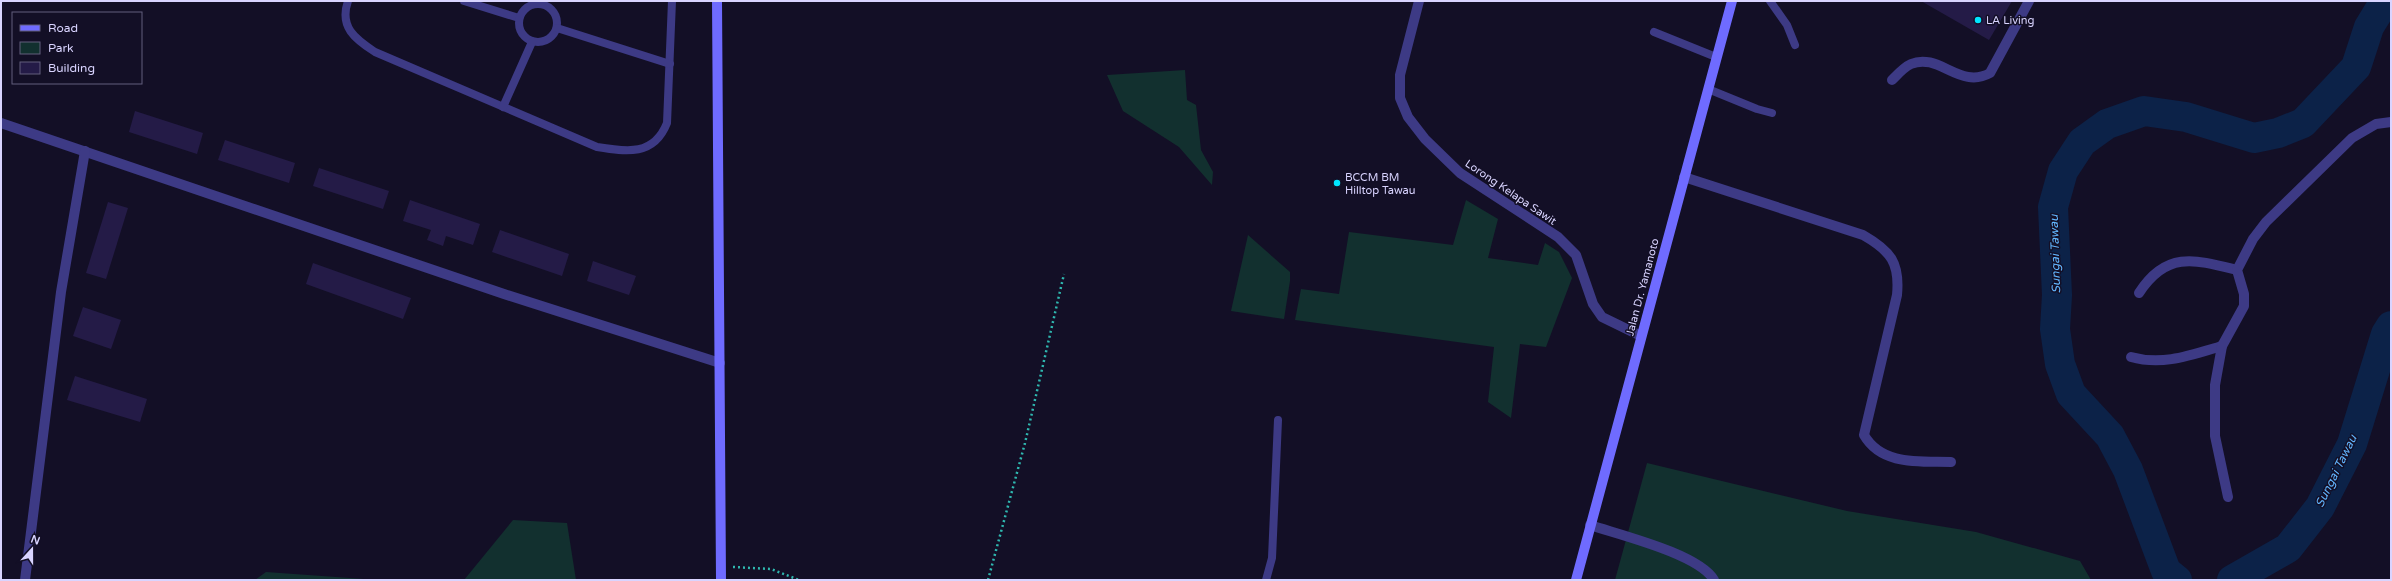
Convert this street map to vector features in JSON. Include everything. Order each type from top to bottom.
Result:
[{"type":"street","points":[[717,1],[721,580]]},
{"type":"street","name":"Lorong Kelapa Sawit","points":[[1419,1],[1400,75],[1400,98],[1408,117],[1425,139],[1460,173],[1562,242],[1576,255],[1593,304],[1602,317],[1641,336]]},
{"type":"street","name":"Jalan Dr. Yamanoto","points":[[1576,580],[1732,1]]},
{"type":"street","points":[[1892,80],[1911,64],[1930,62],[1967,78],[1980,79],[1990,74],[2029,1]]},
{"type":"street","points":[[2228,496],[2215,436],[2215,385],[2222,346],[2244,306],[2244,294],[2237,270],[2253,239],[2266,222],[2352,138],[2376,124],[2391,122]]},
{"type":"street","points":[[1,123],[504,294],[720,363]]},
{"type":"street","points":[[25,580],[61,292],[85,151]]},
{"type":"street","points":[[1684,177],[1863,235],[1880,245],[1892,259],[1898,276],[1897,295],[1864,435],[1870,445],[1883,454],[1899,460],[1951,462]]},
{"type":"street","points":[[2139,293],[2147,280],[2159,268],[2174,262],[2204,262],[2237,270]]},
{"type":"street","points":[[2131,357],[2143,360],[2173,360],[2222,346]]},
{"type":"street","points":[[1590,525],[1683,556],[1700,566],[1714,580]]},
{"type":"lane","points":[[348,1],[345,21],[348,32],[360,43],[375,52],[597,147],[618,151],[637,150],[653,144],[662,134],[664,129],[669,107],[672,1]]},
{"type":"lane","points":[[464,1],[519,18]]},
{"type":"lane","points":[[1770,1],[1787,25],[1795,45]]},
{"type":"lane","points":[[547,4],[555,15],[557,28],[554,34],[544,42],[532,42],[522,35],[519,30],[519,18],[521,13],[530,6],[547,4]]},
{"type":"lane","points":[[557,28],[670,64]]},
{"type":"lane","points":[[1654,32],[1716,57]]},
{"type":"lane","points":[[503,107],[532,42]]},
{"type":"lane","points":[[1708,89],[1757,110],[1772,113]]},
{"type":"lane","points":[[1266,580],[1272,558],[1278,420]]},
{"type":"path","points":[[988,580],[1025,443],[1064,274]]},
{"type":"path","points":[[721,566],[772,569],[799,580]]},
{"type":"green space","points":[[1185,70],[1187,100],[1196,105],[1201,150],[1213,172],[1212,185],[1179,147],[1123,111],[1107,75]]},
{"type":"green space","points":[[1466,200],[1498,219],[1488,258],[1538,265],[1545,243],[1559,252],[1572,278],[1546,347],[1520,344],[1511,418],[1488,402],[1494,347],[1295,320],[1301,289],[1339,294],[1349,232],[1453,245]]},
{"type":"green space","points":[[1248,235],[1290,272],[1284,319],[1231,311]]},
{"type":"green space","points":[[1647,463],[1847,511],[1976,532],[2080,561],[2091,580],[1615,580]]},
{"type":"green space","points":[[513,520],[567,523],[576,580],[464,580]]},
{"type":"green space","points":[[266,572],[378,580],[255,580]]},
{"type":"building","name":"LA Living","points":[[1921,1],[2012,1],[1989,40]]},
{"type":"building","points":[[135,111],[203,133],[197,154],[129,132]]},
{"type":"building","points":[[225,140],[295,163],[289,183],[218,160]]},
{"type":"building","points":[[319,168],[389,191],[383,209],[313,186]]},
{"type":"building","points":[[410,200],[480,224],[473,245],[446,236],[443,246],[427,240],[431,230],[403,221]]},
{"type":"building","points":[[108,202],[128,208],[106,279],[86,273]]},
{"type":"building","points":[[500,230],[569,254],[562,276],[492,252]]},
{"type":"building","points":[[593,261],[636,276],[629,295],[587,281]]},
{"type":"building","points":[[313,263],[411,298],[403,319],[306,284]]},
{"type":"building","points":[[83,307],[121,320],[111,349],[73,336]]},
{"type":"building","points":[[75,376],[147,399],[140,422],[67,400]]},
{"type":"waterway","name":"Sungai Tawau","points":[[2177,580],[2166,571],[2128,470],[2110,436],[2071,394],[2060,364],[2055,329],[2057,295],[2053,207],[2063,171],[2082,142],[2107,124],[2144,111],[2186,117],[2254,138],[2278,133],[2303,123],[2356,67],[2369,27],[2385,1]]},
{"type":"waterway","name":"Sungai Tawau","points":[[2232,580],[2288,548],[2320,507],[2352,444],[2386,334],[2391,326]]},
{"type":"place","name":"LA Living","points":[[1978,20]]},
{"type":"place","name":"BCCM BM Hilltop Tawau","points":[[1337,183]]}]
